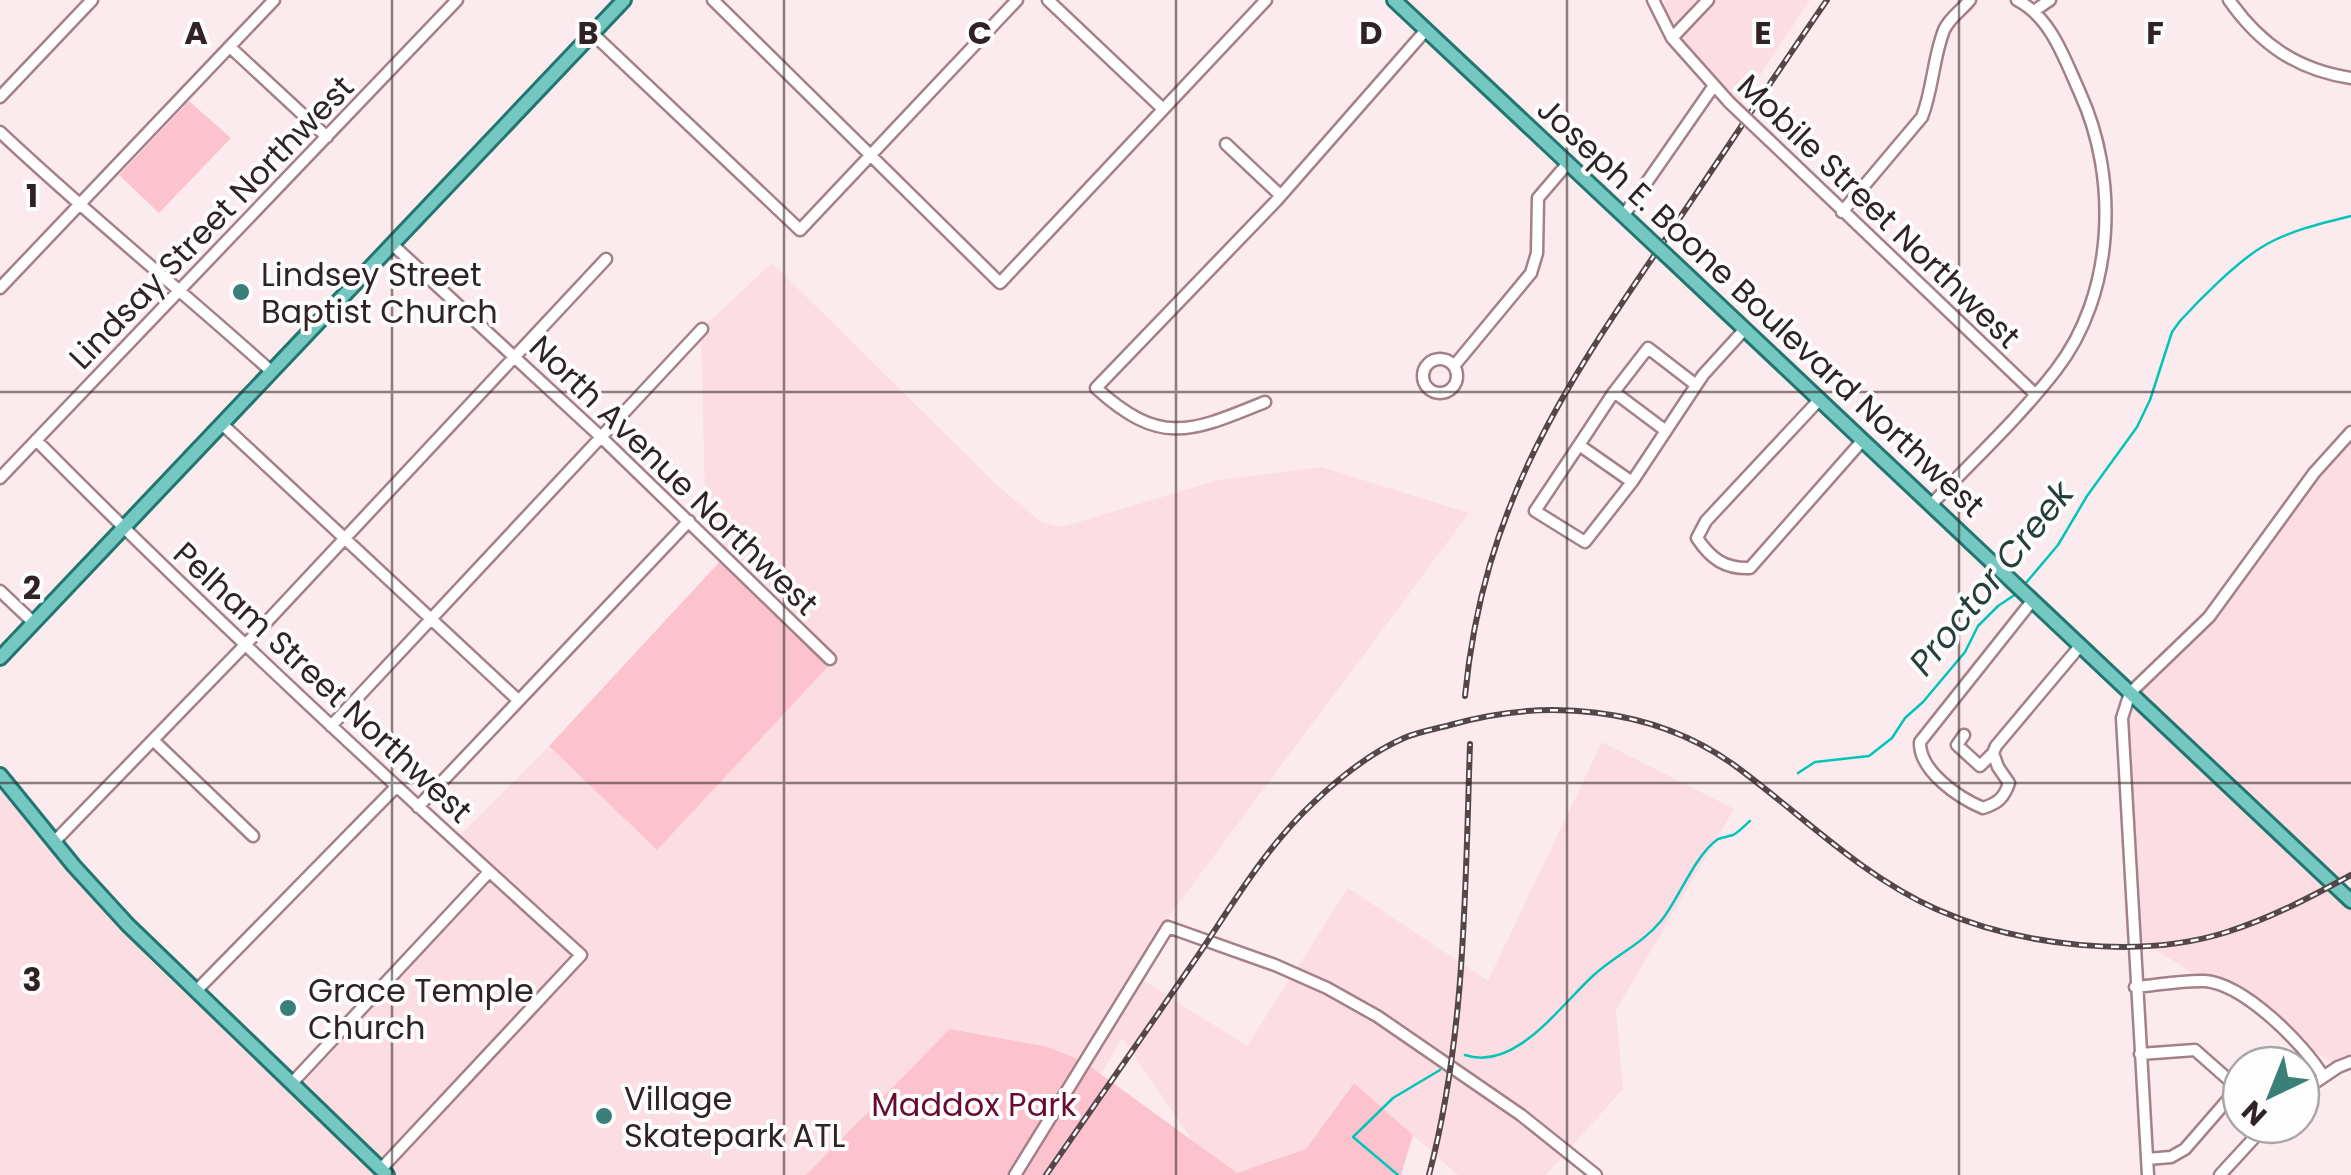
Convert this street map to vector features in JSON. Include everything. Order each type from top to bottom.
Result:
[{"type":"main road","points":[[0,658],[624,0]]},
{"type":"main road","name":"Joseph E. Boone Boulevard Northwest","points":[[1394,0],[2351,902]]},
{"type":"main road","points":[[0,776],[118,915],[384,1172]]},
{"type":"street","points":[[0,98],[92,0]]},
{"type":"street","points":[[0,288],[274,0]]},
{"type":"street","name":"Lindsay Street Northwest","points":[[0,478],[458,0]]},
{"type":"street","points":[[713,0],[1000,283],[1266,0]]},
{"type":"street","points":[[592,34],[800,230],[1017,0]]},
{"type":"street","points":[[1048,0],[1163,109]]},
{"type":"street","name":"Mobile Street Northwest","points":[[1653,0],[1672,38],[1713,87],[2035,394]]},
{"type":"street","points":[[1672,38],[1708,0]]},
{"type":"street","points":[[1931,505],[2057,369],[2084,318],[2098,276],[2106,211],[2098,141],[2086,106],[2044,22],[2017,0]]},
{"type":"street","points":[[2034,11],[2050,0]]},
{"type":"street","points":[[2230,0],[2256,35],[2276,52],[2301,66],[2351,78]]},
{"type":"street","points":[[1842,212],[1922,117],[1944,32],[1950,20],[1972,1]]},
{"type":"street","points":[[1266,402],[1206,426],[1169,429],[1131,416],[1096,388],[1280,195],[1426,30]]},
{"type":"street","points":[[230,47],[327,138]]},
{"type":"street","points":[[1624,215],[1713,87]]},
{"type":"street","points":[[0,132],[272,372]]},
{"type":"street","points":[[1226,144],[1280,195]]},
{"type":"street","points":[[1454,366],[1531,273],[1537,253],[1538,198],[1568,163]]},
{"type":"street","name":"North Avenue Northwest","points":[[394,246],[602,437],[830,660]]},
{"type":"street","points":[[54,842],[246,644],[606,259]]},
{"type":"street","points":[[331,726],[702,330]]},
{"type":"street","points":[[1696,385],[1648,348],[1535,511],[1585,542],[1632,482],[1696,385],[1744,330]]},
{"type":"street","points":[[1614,392],[1666,431]]},
{"type":"street","points":[[1819,400],[1706,521],[1698,538],[1706,551],[1734,569],[1750,568],[1862,441]]},
{"type":"street","points":[[222,424],[518,700]]},
{"type":"street","points":[[2148,1175],[2122,718],[2130,693],[2209,618],[2314,473],[2351,432]]},
{"type":"street","name":"Pelham Street Northwest","points":[[36,440],[123,529],[331,726],[581,955],[384,1172]]},
{"type":"street","points":[[1579,445],[1632,482]]},
{"type":"street","points":[[418,806],[688,521]]},
{"type":"street","points":[[0,590],[34,623]]},
{"type":"street","points":[[1993,753],[2009,783],[1996,804],[1983,808],[1966,800],[1937,776],[1920,753],[1920,742],[2029,598]]},
{"type":"street","points":[[1964,735],[1957,744],[1980,766],[2080,646]]},
{"type":"street","points":[[153,740],[252,836]]},
{"type":"street","points":[[196,991],[396,787]]},
{"type":"street","points":[[292,1082],[489,872]]},
{"type":"street","points":[[1015,1175],[1168,926],[1275,965],[1328,988],[1377,1016],[1468,1076],[1596,1175]]},
{"type":"street","points":[[2135,986],[2205,981],[2224,986],[2252,1003],[2310,1054],[2323,1076],[2351,1062]]},
{"type":"street","points":[[2140,1054],[2195,1050],[2238,1088],[2185,1150],[2171,1157],[2147,1159]]},
{"type":"street","points":[[2228,1172],[2250,1145]]},
{"type":"shaded area","points":[[1667,0],[1810,0],[1739,107],[1693,73],[1651,17]]},
{"type":"shaded area","points":[[772,263],[998,486],[1041,522],[1062,527],[1218,480],[1321,467],[1469,513],[1167,919],[1135,975],[1247,1046],[1348,888],[1488,981],[1602,742],[1734,809],[1616,1010],[1623,1089],[1546,1175],[1458,1175],[1354,1083],[1306,1149],[1237,1174],[1193,1141],[1122,1038],[1094,1086],[824,1175],[0,1175],[0,788],[97,904],[155,965],[293,1094],[497,874],[458,837],[549,746],[656,849],[835,659],[706,539],[701,329]]},
{"type":"shaded area","points":[[2351,440],[2351,872],[2332,887],[2351,905],[2351,1061],[2336,1065],[2321,1055],[2321,1045],[2305,1045],[2133,935],[2124,702],[2218,607],[2305,487]]},
{"type":"green space","points":[[189,101],[231,138],[159,213],[119,175]]},
{"type":"green space","points":[[725,556],[835,659],[657,850],[549,746]]},
{"type":"green space","name":"Maddox Park","points":[[950,1029],[1048,1047],[1084,1062],[1237,1173],[1306,1149],[1354,1083],[1413,1135],[1401,1175],[806,1175]]},
{"type":"waterway","name":"Proctor Creek","points":[[2025,584],[2058,545],[2087,496],[2137,427],[2172,332],[2180,321],[2230,271],[2262,247],[2294,232],[2351,216]]},
{"type":"waterway","name":"Proctor Creek","points":[[1798,773],[1815,762],[1869,756],[1892,738],[1905,718],[1965,652],[1978,626],[2016,594]]},
{"type":"waterway","name":"Proctor Creek","points":[[1465,1055],[1484,1058],[1502,1054],[1536,1032],[1595,974],[1654,929],[1709,847],[1750,821]]},
{"type":"waterway","name":"Proctor Creek","points":[[1398,1175],[1353,1137],[1393,1098],[1440,1070]]},
{"type":"railway","points":[[1465,696],[1475,626],[1491,561],[1538,444],[1601,335],[1827,0]]},
{"type":"railway","points":[[1046,1175],[1250,877],[1296,820],[1344,775],[1391,744],[1421,732],[1486,717],[1560,710],[1633,719],[1668,730],[1734,765],[1856,861],[1908,895],[1969,922],[2041,940],[2118,947],[2193,941],[2259,920],[2351,875]]},
{"type":"railway","points":[[1429,1175],[1457,1015],[1470,744]]},
{"type":"place","name":"Lindsey Street Baptist Church","points":[[241,292]]},
{"type":"place","name":"Grace Temple Church","points":[[288,1008]]},
{"type":"place","name":"Village Skatepark ATL","points":[[604,1116]]}]
